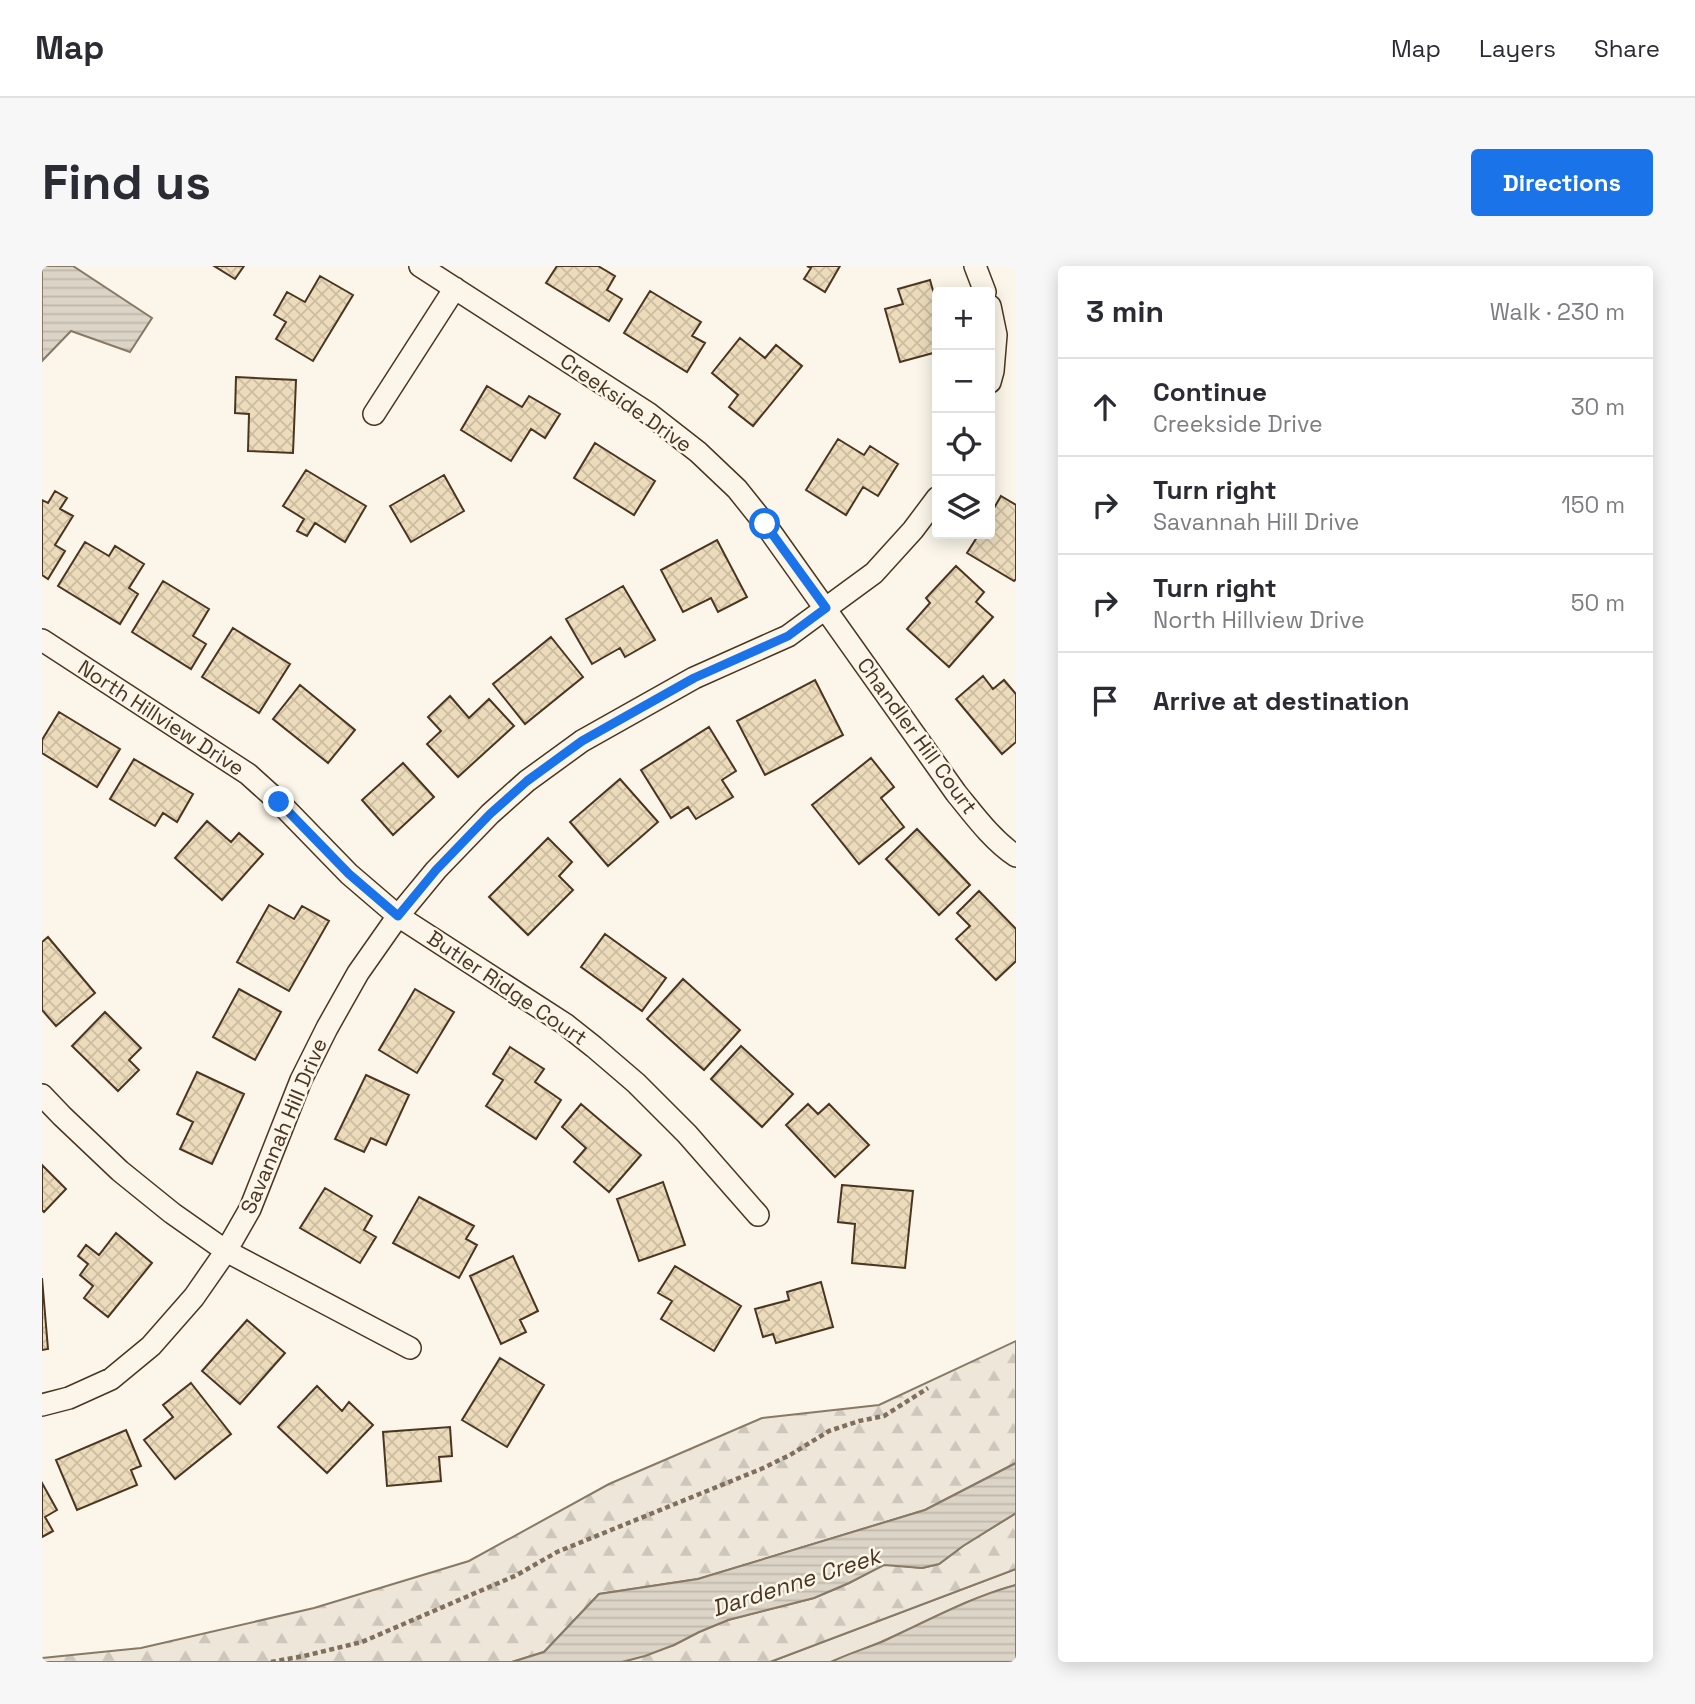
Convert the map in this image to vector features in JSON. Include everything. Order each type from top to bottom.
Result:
[{"type":"street","name":"Creekside Drive","points":[[420,266],[648,413],[698,452],[737,489],[826,608]]},
{"type":"street","points":[[975,266],[983,287]]},
{"type":"street","points":[[374,414],[454,288]]},
{"type":"street","name":"Savannah Hill Drive","points":[[42,1405],[69,1398],[111,1379],[150,1346],[194,1297],[226,1251],[250,1209],[301,1080],[358,973],[398,916],[436,870],[490,814],[527,781],[582,741],[694,678],[788,636],[874,573],[932,505]]},
{"type":"street","name":"Chandler Hill Court","points":[[826,608],[956,793],[982,825],[1016,856]]},
{"type":"street","name":"North Hillview Drive","points":[[42,640],[248,774],[349,874],[398,916]]},
{"type":"street","name":"Butler Ridge Court","points":[[398,916],[565,1024],[594,1047],[636,1083],[687,1134],[758,1215]]},
{"type":"street","points":[[42,1095],[120,1171],[172,1213],[226,1251],[410,1348]]},
{"type":"path","points":[[271,1662],[304,1657],[362,1642],[517,1575],[557,1552],[761,1469],[829,1431],[884,1416],[928,1388]]},
{"type":"green space","points":[[1016,1341],[1016,1463],[925,1510],[698,1579],[599,1594],[544,1652],[512,1662],[42,1662],[42,1658],[141,1648],[314,1608],[469,1561],[609,1484],[762,1418],[879,1405]]},
{"type":"green space","points":[[1016,1513],[1016,1569],[770,1662],[622,1662],[674,1645],[728,1620],[814,1598],[884,1564],[922,1568],[939,1564]]},
{"type":"green space","points":[[1016,1569],[1016,1585],[965,1603],[831,1662],[770,1662]]},
{"type":"water","points":[[42,266],[73,266],[152,318],[130,352],[71,331],[42,361]]},
{"type":"water","name":"Dardenne Creek","points":[[1016,1463],[1016,1513],[939,1564],[922,1568],[884,1565],[814,1598],[728,1620],[674,1645],[622,1662],[512,1662],[544,1652],[599,1594],[698,1579],[925,1510]]},
{"type":"water","points":[[1016,1585],[1016,1662],[831,1662],[886,1640],[966,1602]]},
{"type":"building","points":[[214,266],[244,266],[235,279]]},
{"type":"building","points":[[557,266],[598,266],[615,276],[607,290],[622,299],[609,321],[546,283]]},
{"type":"building","points":[[807,266],[840,266],[825,292],[804,279],[811,268]]},
{"type":"building","points":[[320,276],[353,295],[313,361],[276,339],[286,322],[274,315],[287,292],[305,302]]},
{"type":"building","points":[[930,280],[932,287],[932,353],[900,362],[885,309],[903,304],[898,289]]},
{"type":"building","points":[[650,291],[701,322],[692,336],[705,343],[687,372],[624,333]]},
{"type":"building","points":[[740,338],[765,358],[776,345],[802,366],[753,426],[729,407],[738,395],[712,373]]},
{"type":"building","points":[[236,377],[296,380],[293,453],[248,451],[249,414],[235,413]]},
{"type":"building","points":[[487,386],[522,407],[529,396],[560,414],[545,438],[531,429],[511,461],[461,430]]},
{"type":"building","points":[[838,439],[864,455],[870,446],[898,464],[878,496],[863,487],[846,515],[806,490]]},
{"type":"building","points":[[595,443],[655,481],[634,515],[574,478]]},
{"type":"building","points":[[306,470],[366,506],[345,542],[315,523],[307,536],[297,531],[304,519],[283,506]]},
{"type":"building","points":[[444,475],[464,511],[411,542],[390,506]]},
{"type":"building","points":[[55,491],[67,498],[60,509],[73,516],[55,545],[65,551],[48,579],[42,575],[42,500],[48,503]]},
{"type":"building","points":[[1001,496],[1016,505],[1014,581],[967,553],[976,539],[995,539],[995,506]]},
{"type":"building","points":[[717,540],[747,597],[718,612],[711,598],[683,612],[661,570]]},
{"type":"building","points":[[85,542],[109,556],[115,546],[144,564],[129,588],[138,594],[120,624],[58,586]]},
{"type":"building","points":[[956,566],[984,592],[976,602],[993,617],[949,667],[907,629],[930,603],[926,598]]},
{"type":"building","points":[[163,581],[209,609],[193,636],[206,644],[191,669],[132,632]]},
{"type":"building","points":[[623,586],[655,640],[625,657],[620,648],[592,664],[566,619]]},
{"type":"building","points":[[233,628],[290,664],[259,713],[202,677]]},
{"type":"building","points":[[551,637],[583,677],[525,724],[493,684]]},
{"type":"building","points":[[983,676],[993,689],[1004,680],[1016,694],[1016,742],[1002,754],[956,699]]},
{"type":"building","points":[[815,680],[843,735],[765,775],[737,721]]},
{"type":"building","points":[[300,685],[355,730],[328,763],[273,719]]},
{"type":"building","points":[[450,696],[469,718],[489,699],[514,726],[458,777],[427,744],[441,731],[428,717]]},
{"type":"building","points":[[59,712],[120,749],[97,787],[42,753],[42,740]]},
{"type":"building","points":[[709,727],[736,771],[722,780],[733,797],[696,819],[688,807],[671,818],[641,770]]},
{"type":"building","points":[[871,758],[894,787],[881,798],[904,827],[859,864],[812,805]]},
{"type":"building","points":[[134,759],[193,794],[177,822],[163,813],[155,826],[110,799]]},
{"type":"building","points":[[403,763],[434,797],[393,835],[362,800]]},
{"type":"building","points":[[620,779],[658,822],[608,866],[570,822]]},
{"type":"building","points":[[207,821],[231,842],[239,833],[263,854],[222,900],[175,858]]},
{"type":"building","points":[[917,829],[970,885],[939,915],[886,859]]},
{"type":"building","points":[[548,838],[572,862],[559,876],[573,890],[528,935],[489,897]]},
{"type":"building","points":[[979,891],[1016,929],[1016,961],[996,980],[956,939],[970,926],[957,913]]},
{"type":"building","points":[[269,905],[294,919],[302,906],[329,921],[289,991],[237,962]]},
{"type":"building","points":[[605,934],[666,978],[642,1011],[581,967]]},
{"type":"building","points":[[48,937],[95,993],[56,1026],[42,1010],[42,942]]},
{"type":"building","points":[[683,979],[740,1030],[704,1070],[647,1019]]},
{"type":"building","points":[[239,989],[281,1012],[255,1060],[213,1037]]},
{"type":"building","points":[[415,989],[454,1012],[417,1073],[379,1050]]},
{"type":"building","points":[[105,1012],[141,1048],[129,1060],[139,1070],[118,1091],[72,1046]]},
{"type":"building","points":[[741,1046],[793,1094],[762,1127],[711,1079]]},
{"type":"building","points":[[510,1047],[544,1069],[535,1082],[561,1100],[536,1139],[486,1106],[503,1080],[493,1074]]},
{"type":"building","points":[[197,1072],[244,1094],[212,1164],[180,1149],[193,1122],[177,1114]]},
{"type":"building","points":[[366,1075],[409,1095],[386,1145],[371,1138],[364,1152],[335,1139]]},
{"type":"building","points":[[581,1104],[641,1155],[609,1192],[574,1162],[586,1148],[562,1127]]},
{"type":"building","points":[[808,1104],[818,1114],[829,1104],[869,1145],[835,1177],[786,1125]]},
{"type":"building","points":[[42,1165],[66,1189],[44,1212],[42,1210]]},
{"type":"building","points":[[663,1182],[685,1245],[639,1261],[617,1199]]},
{"type":"building","points":[[842,1185],[913,1191],[905,1268],[852,1263],[855,1224],[838,1222]]},
{"type":"building","points":[[325,1188],[372,1216],[364,1230],[376,1237],[360,1263],[300,1228]]},
{"type":"building","points":[[419,1197],[474,1226],[466,1239],[477,1245],[459,1278],[393,1243]]},
{"type":"building","points":[[116,1233],[152,1263],[108,1317],[84,1298],[93,1286],[80,1275],[88,1264],[78,1256],[86,1245],[99,1255]]},
{"type":"building","points":[[513,1256],[538,1311],[520,1320],[526,1332],[501,1344],[470,1276]]},
{"type":"building","points":[[675,1266],[741,1306],[714,1351],[661,1319],[672,1301],[658,1293]]},
{"type":"building","points":[[42,1278],[48,1349],[42,1350]]},
{"type":"building","points":[[821,1282],[833,1327],[776,1343],[773,1334],[763,1337],[755,1309],[789,1300],[787,1292]]},
{"type":"building","points":[[247,1320],[285,1353],[240,1404],[202,1371]]},
{"type":"building","points":[[500,1358],[544,1385],[507,1447],[462,1420]]},
{"type":"building","points":[[191,1383],[231,1434],[175,1479],[144,1440],[173,1417],[163,1405]]},
{"type":"building","points":[[317,1386],[342,1411],[349,1402],[373,1425],[327,1473],[278,1427]]},
{"type":"building","points":[[450,1427],[452,1456],[439,1457],[441,1481],[387,1486],[383,1432]]},
{"type":"building","points":[[126,1430],[141,1466],[131,1470],[137,1485],[77,1510],[56,1460]]},
{"type":"building","points":[[42,1483],[57,1510],[45,1517],[53,1531],[42,1537]]},
{"type":"route","points":[[279,802],[349,874],[398,916],[436,870],[490,814],[527,781],[582,741],[694,678],[788,636],[826,608],[765,524]]}]
